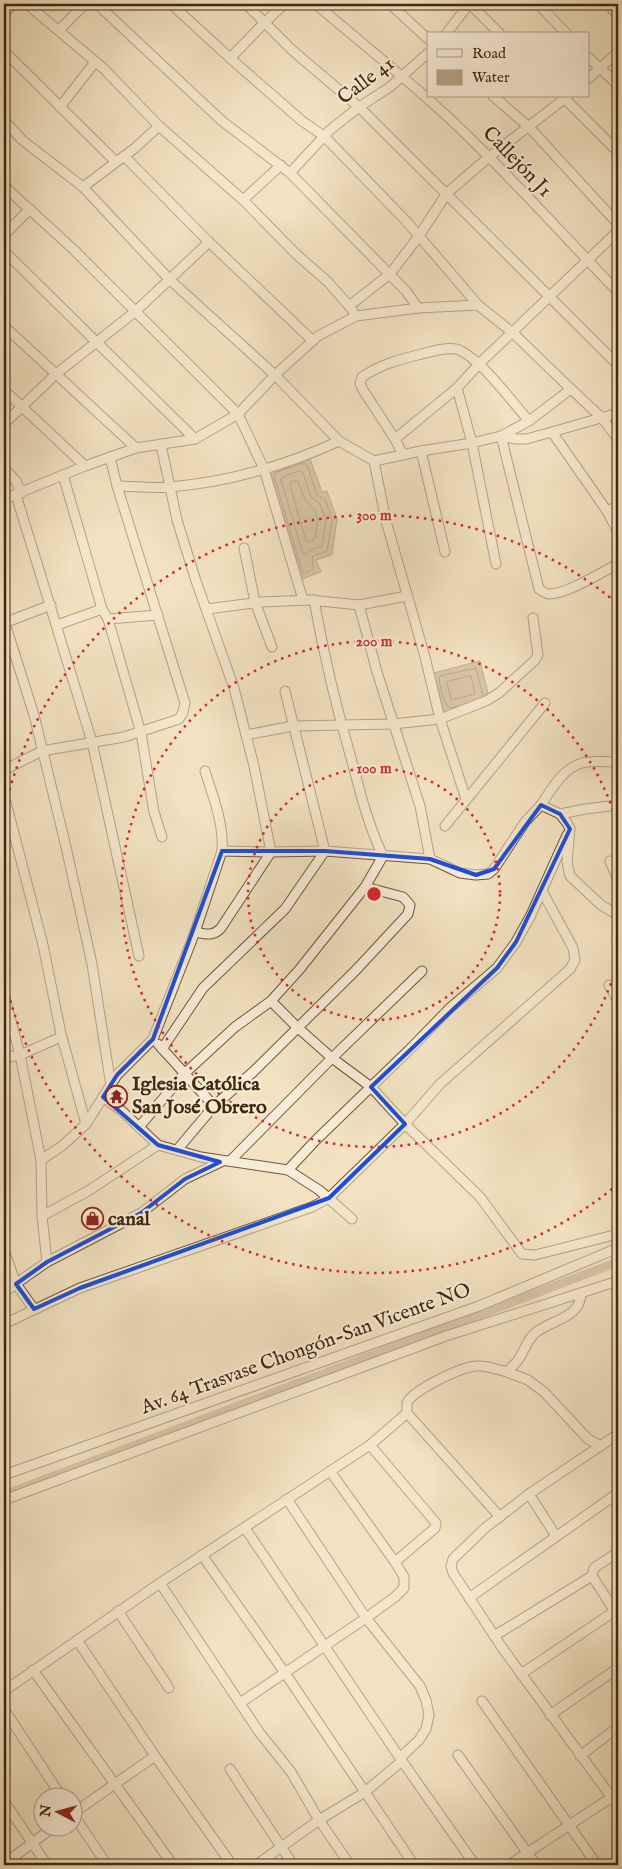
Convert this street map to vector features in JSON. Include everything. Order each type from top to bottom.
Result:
[{"type":"street","points":[[4,14],[13,4]]},
{"type":"street","points":[[26,4],[96,62],[159,126],[243,200],[296,254],[328,282],[356,316]]},
{"type":"street","points":[[59,30],[85,4]]},
{"type":"street","points":[[97,4],[222,121],[282,165],[390,274],[406,291],[418,308]]},
{"type":"street","points":[[170,4],[302,121],[324,136],[419,236],[478,306],[513,333],[602,418],[618,439]]},
{"type":"street","points":[[246,4],[292,50],[359,107],[491,236],[516,264],[618,365]]},
{"type":"street","points":[[230,58],[285,4]]},
{"type":"street","name":"Callejón J1","points":[[316,4],[427,98]]},
{"type":"street","points":[[390,4],[427,38]]},
{"type":"street","points":[[448,32],[469,4],[498,32]]},
{"type":"street","points":[[538,4],[565,32]]},
{"type":"street","points":[[608,4],[618,15]]},
{"type":"street","points":[[4,51],[116,162]]},
{"type":"street","points":[[590,76],[618,52]]},
{"type":"street","name":"Calle 41","points":[[290,173],[324,136],[359,107],[390,87],[427,53]]},
{"type":"street","points":[[590,59],[618,86]]},
{"type":"street","points":[[60,107],[96,62]]},
{"type":"street","name":"Callejón J1","points":[[427,98],[489,157],[618,292]]},
{"type":"street","points":[[495,98],[529,127],[618,224]]},
{"type":"street","points":[[349,306],[390,274],[419,236],[447,193],[564,98]]},
{"type":"street","points":[[566,98],[618,152]]},
{"type":"street","points":[[4,120],[22,140],[83,187],[169,279],[275,375],[339,441],[374,462],[501,436],[529,421],[571,389]]},
{"type":"street","points":[[83,187],[159,126]]},
{"type":"street","points":[[124,156],[209,242],[313,341]]},
{"type":"street","points":[[243,200],[282,165]]},
{"type":"street","points":[[4,186],[136,311],[238,414],[264,469],[303,600]]},
{"type":"street","points":[[4,236],[30,209]]},
{"type":"street","points":[[395,439],[457,388],[479,364],[618,231]]},
{"type":"street","points":[[4,424],[56,374],[136,311],[209,242]]},
{"type":"street","points":[[4,251],[195,439]]},
{"type":"street","points":[[4,499],[85,466],[136,448],[195,439],[238,414],[275,375],[318,336],[356,316],[418,308],[478,306]]},
{"type":"street","points":[[4,326],[136,448]]},
{"type":"street","points":[[403,455],[360,383],[362,377],[374,369],[397,360],[449,348],[458,350],[479,364],[529,421]]},
{"type":"street","points":[[457,388],[472,443],[496,564]]},
{"type":"street","points":[[4,390],[85,466]]},
{"type":"street","points":[[501,436],[526,439],[618,413]]},
{"type":"street","points":[[552,432],[607,511],[618,532]]},
{"type":"street","points":[[501,436],[540,589],[544,593],[550,594],[567,589],[618,564]]},
{"type":"street","points":[[117,486],[169,487],[220,480],[264,469],[339,441]]},
{"type":"street","points":[[160,445],[177,520],[196,581],[234,688],[254,766],[271,852],[221,928],[216,933],[210,935],[194,932]]},
{"type":"street","points":[[421,451],[445,552]]},
{"type":"street","points":[[4,770],[42,751],[140,733],[179,718],[184,712],[184,703],[117,486],[110,457]]},
{"type":"street","points":[[374,462],[386,521],[425,657],[440,719],[466,799]]},
{"type":"street","points":[[4,468],[16,481],[56,625],[92,742],[139,956]]},
{"type":"street","points":[[63,475],[102,609],[108,619],[140,733],[154,812],[162,837]]},
{"type":"street","points":[[607,511],[618,506]]},
{"type":"street","points":[[244,548],[256,602],[272,647]]},
{"type":"street","points":[[207,609],[256,602],[303,600],[359,605],[407,596]]},
{"type":"street","points":[[314,600],[341,724],[372,834],[383,856]]},
{"type":"street","points":[[359,605],[393,724],[420,806],[430,860]]},
{"type":"street","points":[[51,606],[4,622],[34,715],[66,847],[92,964],[111,1086]]},
{"type":"street","points":[[56,625],[102,609]]},
{"type":"street","points":[[108,619],[158,615]]},
{"type":"street","points":[[246,735],[293,726],[393,724],[440,719],[486,701],[499,693],[535,660],[538,650],[533,618]]},
{"type":"street","points":[[162,1049],[203,988],[285,909],[324,851],[284,692]]},
{"type":"street","points":[[446,826],[545,703]]},
{"type":"street","points":[[222,851],[324,851],[430,860],[460,873],[488,874],[494,869],[525,822],[541,805],[566,771],[575,766],[593,762],[618,762]]},
{"type":"street","points":[[41,1160],[62,1146],[86,1124],[117,1076],[153,1039],[194,932],[222,851],[221,824],[206,771]]},
{"type":"street","points":[[4,794],[43,945],[62,1037],[86,1124]]},
{"type":"street","points":[[541,805],[560,814],[570,829],[567,862],[570,876],[601,905],[618,915]]},
{"type":"street","points":[[560,814],[618,805]]},
{"type":"street","points":[[288,1170],[450,1008],[497,968],[516,942],[570,829]]},
{"type":"street","points":[[139,1127],[184,1074],[234,1027],[271,1001],[299,970],[365,887],[383,856]]},
{"type":"street","points":[[610,861],[618,880]]},
{"type":"street","points":[[177,1150],[214,1106],[253,1072],[356,970],[408,914],[410,905],[404,897],[365,887]]},
{"type":"street","points":[[4,1324],[80,1288],[312,1207],[329,1198],[405,1124],[446,1078],[570,969],[575,960],[573,948],[542,891]]},
{"type":"street","points":[[4,1292],[47,1262],[141,1213],[185,1179],[226,1161],[422,971]]},
{"type":"street","points":[[609,985],[618,1001]]},
{"type":"street","points":[[4,994],[20,1055],[41,1160],[42,1216],[47,1262]]},
{"type":"street","points":[[271,1001],[332,1058],[371,1087],[405,1124],[480,1197],[522,1254],[535,1255],[618,1234]]},
{"type":"street","points":[[4,1058],[20,1055],[62,1037]]},
{"type":"street","points":[[153,1039],[214,1106]]},
{"type":"street","points":[[103,1097],[122,1111],[158,1145],[226,1161],[288,1170],[329,1198],[352,1220]]},
{"type":"street","points":[[42,1216],[88,1191],[158,1145]]},
{"type":"street","name":"Av. 64 Trasvase Chongón-San Vicente NO","points":[[4,1475],[479,1306],[618,1248]]},
{"type":"street","points":[[4,1250],[16,1284],[34,1309]]},
{"type":"street","points":[[4,1500],[446,1336],[618,1281]]},
{"type":"street","points":[[507,1372],[520,1358],[528,1341],[535,1333],[574,1311],[579,1303],[581,1293]]},
{"type":"street","points":[[4,1691],[118,1611],[370,1445],[407,1413],[408,1400],[455,1371],[478,1366],[507,1372],[528,1380],[544,1392],[588,1439],[601,1446]]},
{"type":"street","points":[[407,1413],[500,1517]]},
{"type":"street","points":[[618,1434],[529,1494],[485,1528],[453,1559],[451,1566],[494,1636],[580,1756],[615,1795],[618,1806]]},
{"type":"street","points":[[370,1445],[436,1523],[435,1528],[395,1562]]},
{"type":"street","points":[[240,1703],[366,1618],[395,1597],[404,1588],[406,1583],[395,1562],[330,1471]]},
{"type":"street","points":[[469,1598],[618,1493]]},
{"type":"street","points":[[529,1494],[556,1536]]},
{"type":"street","points":[[256,1865],[319,1820],[365,1792],[401,1760],[419,1740],[426,1729],[429,1715],[426,1700],[420,1686],[366,1618],[286,1499]]},
{"type":"street","points":[[245,1528],[401,1760],[475,1865]]},
{"type":"street","points":[[494,1636],[592,1576],[594,1568],[618,1552]]},
{"type":"street","points":[[202,1556],[285,1673],[414,1865]]},
{"type":"street","points":[[521,1674],[617,1612],[592,1576]]},
{"type":"street","points":[[160,1583],[259,1732],[291,1772],[319,1820],[350,1865]]},
{"type":"street","points":[[118,1611],[169,1688]]},
{"type":"street","points":[[77,1640],[155,1756],[232,1865]]},
{"type":"street","points":[[550,1716],[618,1668]]},
{"type":"street","points":[[34,1670],[173,1865]]},
{"type":"street","points":[[482,1701],[597,1865]]},
{"type":"street","points":[[4,1709],[54,1786]]},
{"type":"street","points":[[580,1756],[618,1728]]},
{"type":"street","points":[[458,1755],[536,1865]]},
{"type":"street","points":[[108,1865],[72,1814],[155,1756]]},
{"type":"street","points":[[230,1769],[293,1865]]},
{"type":"street","points":[[510,1865],[615,1795]]},
{"type":"street","points":[[4,1802],[47,1865]]},
{"type":"street","points":[[4,1864],[41,1836]]},
{"type":"highlighted area","points":[[541,805],[560,814],[570,829],[516,942],[497,968],[371,1087],[405,1124],[329,1198],[80,1288],[34,1309],[16,1284],[47,1262],[141,1213],[185,1179],[220,1162],[158,1145],[103,1097],[117,1075],[153,1039],[222,851],[325,851],[430,859],[476,875],[494,869]]},
{"type":"water","points":[[309,456],[322,492],[327,491],[337,519],[332,555],[316,560],[321,572],[299,580],[267,471]]},
{"type":"water","points":[[480,661],[490,701],[446,715],[439,702],[433,673]]},
{"type":"waterway","points":[[4,1495],[618,1262]]},
{"type":"place","name":"Iglesia Católica San José Obrero","points":[[116,1096]]},
{"type":"place","name":"canal","points":[[92,1219]]}]
